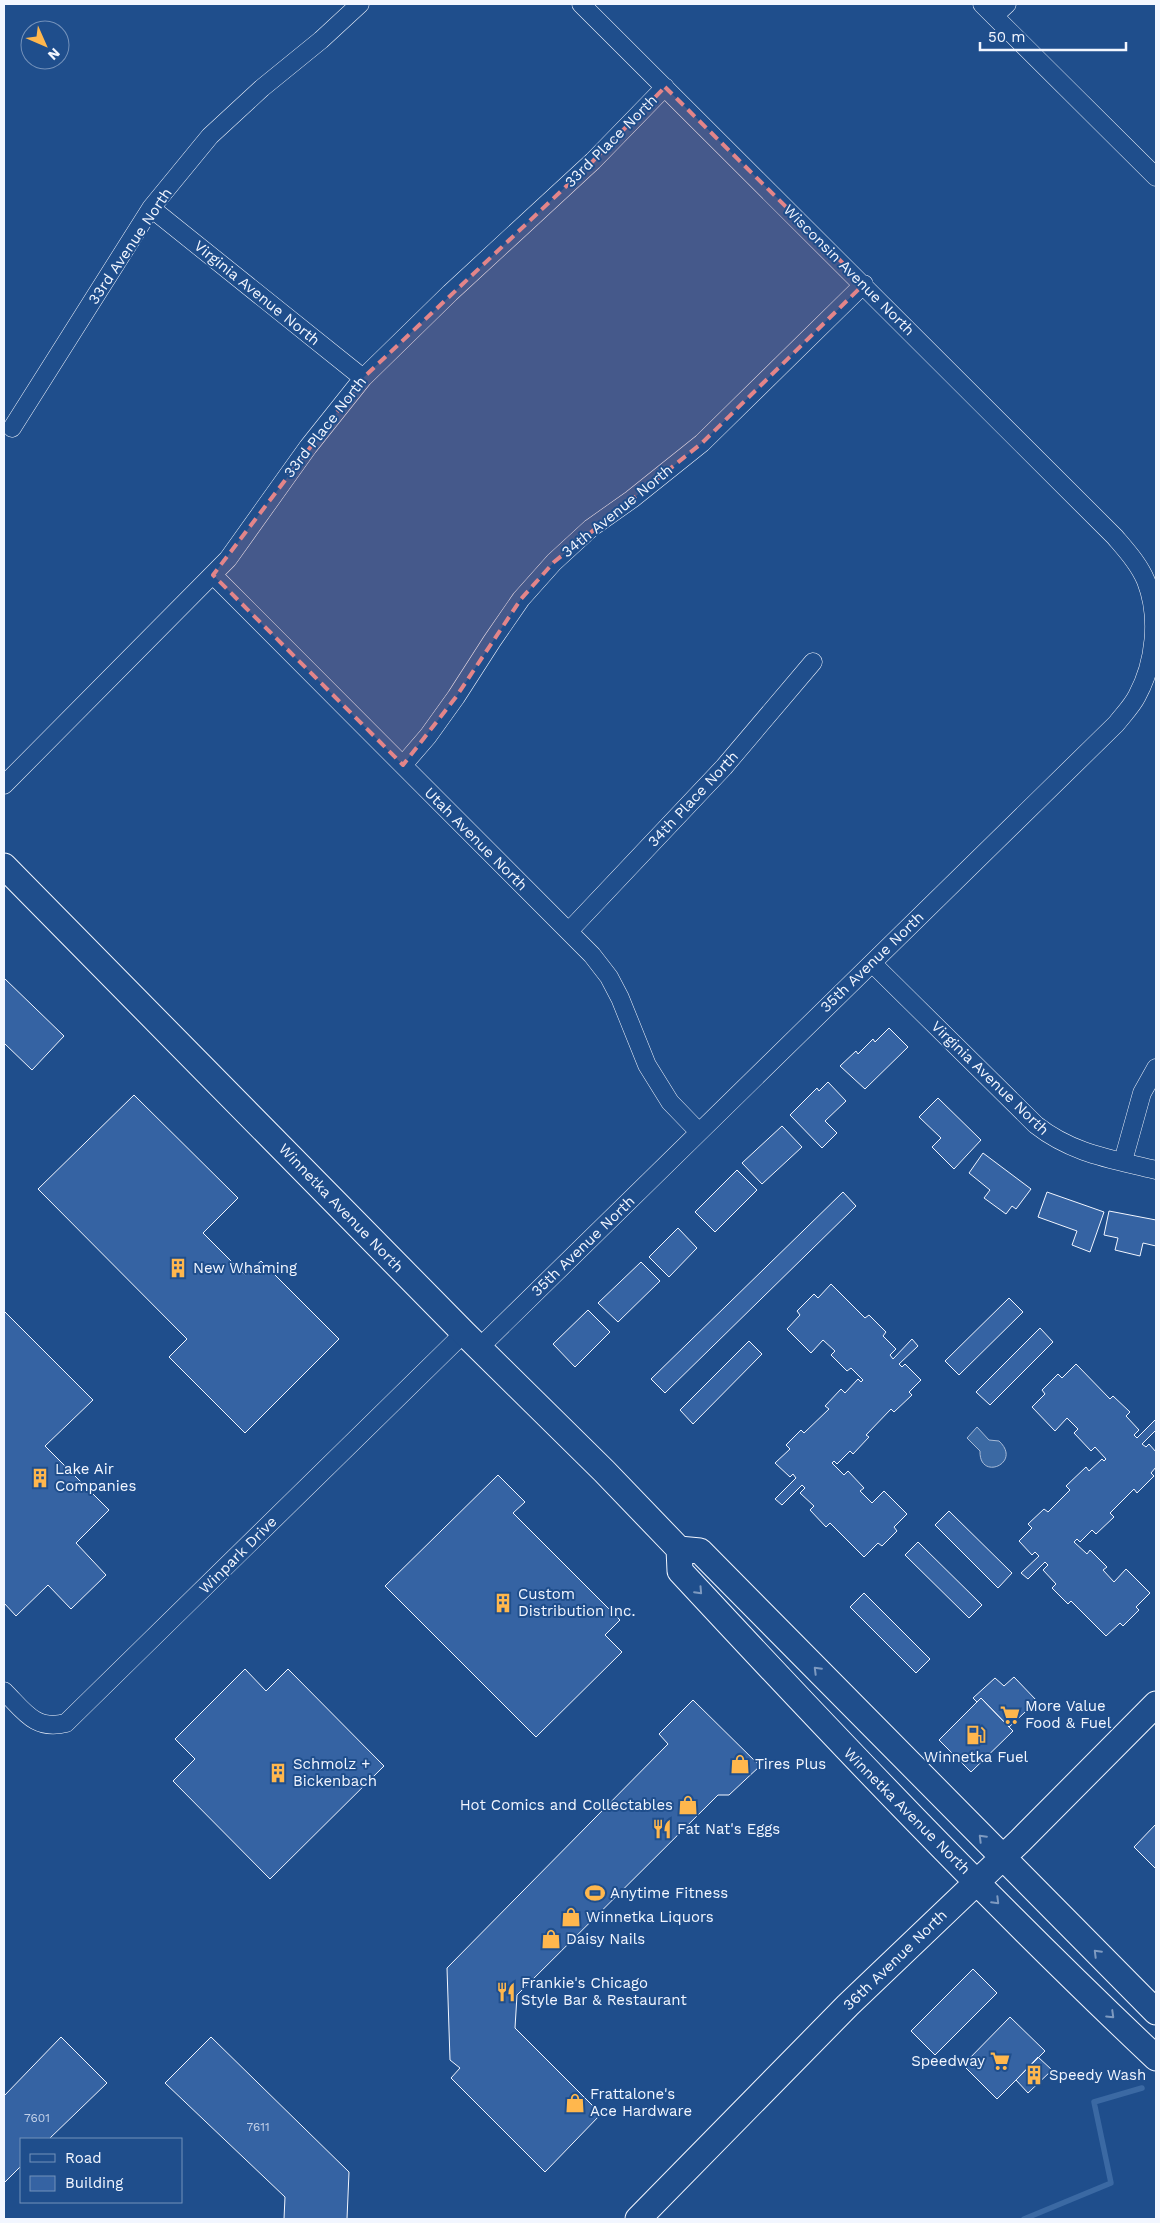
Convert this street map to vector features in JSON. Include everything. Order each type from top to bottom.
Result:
[{"type":"main road","name":"Winnetka Avenue North","points":[[4,866],[472,1340],[598,1464],[679,1550],[680,1571],[826,1729],[977,1882],[1156,2058]]},
{"type":"main road","points":[[679,1550],[700,1551],[1156,2012]]},
{"type":"main road","name":"36th Avenue North","points":[[638,2219],[848,2005],[1001,1857],[1020,1841],[1156,1704]]},
{"type":"street","name":"33rd Avenue North","points":[[12,428],[151,208],[210,136],[262,88],[321,40],[360,4]]},
{"type":"street","name":"Wisconsin Avenue North","points":[[581,4],[864,284],[1115,537]]},
{"type":"street","points":[[982,4],[1156,177]]},
{"type":"street","points":[[994,16],[1007,4]]},
{"type":"street","name":"33rd Place North","points":[[4,784],[214,575],[228,559],[308,447],[363,378],[450,293],[593,161],[665,87]]},
{"type":"street","name":"Virginia Avenue North","points":[[151,208],[363,378]]},
{"type":"street","name":"34th Avenue North","points":[[402,765],[428,736],[456,698],[521,599],[554,562],[591,528],[632,499],[702,443],[864,284]]},
{"type":"street","name":"35th Avenue North","points":[[472,1340],[699,1132],[1116,724],[1136,697],[1150,666],[1154,634],[1153,607],[1146,580],[1133,557],[1115,537]]},
{"type":"street","name":"Utah Avenue North","points":[[214,575],[592,955],[609,977],[648,1064],[670,1102],[699,1132]]},
{"type":"street","name":"34th Place North","points":[[569,931],[724,767],[813,662]]},
{"type":"street","name":"Virginia Avenue North","points":[[872,963],[1036,1125],[1054,1139],[1077,1150],[1156,1170]]},
{"type":"street","points":[[1122,1161],[1142,1093],[1156,1068]]},
{"type":"street","name":"Winpark Drive","points":[[4,1691],[30,1717],[41,1725],[53,1726],[66,1723],[472,1340]]},
{"type":"highlighted area","points":[[665,87],[864,284],[702,443],[554,562],[521,599],[456,697],[403,765],[213,575],[363,378],[593,161]]},
{"type":"water","points":[[977,1427],[989,1440],[999,1441],[1005,1449],[1006,1456],[998,1466],[986,1466],[980,1451],[967,1438]]},
{"type":"building","points":[[4,978],[64,1036],[32,1070],[4,1043]]},
{"type":"building","points":[[889,1028],[908,1047],[865,1089],[840,1066],[856,1051],[858,1054],[873,1039],[875,1042]]},
{"type":"building","points":[[828,1082],[846,1101],[825,1121],[837,1133],[822,1148],[790,1115],[817,1088],[819,1091]]},
{"type":"building","name":"New Whaming","points":[[134,1095],[238,1198],[203,1233],[245,1275],[261,1261],[339,1339],[245,1433],[169,1357],[187,1339],[38,1189]]},
{"type":"building","points":[[938,1098],[981,1140],[954,1169],[932,1147],[941,1138],[919,1117]]},
{"type":"building","points":[[782,1126],[802,1147],[762,1184],[742,1163]]},
{"type":"building","points":[[983,1153],[1031,1189],[1016,1209],[1012,1206],[1006,1214],[984,1198],[990,1190],[969,1173]]},
{"type":"building","points":[[737,1170],[757,1190],[715,1232],[695,1212]]},
{"type":"building","points":[[843,1192],[856,1206],[665,1393],[651,1379]]},
{"type":"building","points":[[1047,1192],[1104,1212],[1090,1252],[1072,1245],[1077,1231],[1038,1217]]},
{"type":"building","points":[[1109,1211],[1156,1220],[1156,1246],[1143,1243],[1140,1256],[1115,1250],[1118,1238],[1104,1235]]},
{"type":"building","points":[[678,1228],[697,1248],[669,1277],[649,1257]]},
{"type":"building","points":[[641,1262],[660,1281],[618,1322],[598,1303]]},
{"type":"building","points":[[831,1284],[865,1318],[869,1315],[886,1332],[883,1336],[896,1349],[890,1355],[893,1359],[912,1339],[918,1346],[899,1364],[902,1367],[905,1364],[921,1380],[909,1392],[912,1395],[894,1412],[891,1409],[866,1435],[869,1437],[853,1454],[850,1451],[837,1464],[834,1461],[832,1463],[844,1475],[848,1471],[864,1488],[860,1491],[872,1503],[884,1491],[907,1514],[894,1527],[897,1531],[882,1546],[878,1543],[864,1557],[830,1523],[826,1527],[810,1510],[814,1506],[800,1493],[805,1488],[802,1485],[782,1505],[775,1499],[796,1478],[793,1474],[790,1477],[775,1463],[790,1449],[786,1445],[801,1430],[804,1433],[829,1409],[825,1406],[841,1389],[845,1393],[858,1379],[861,1382],[863,1380],[851,1368],[847,1371],[831,1355],[835,1351],[823,1340],[811,1353],[787,1329],[800,1315],[797,1311],[814,1294],[818,1298]]},
{"type":"building","points":[[1009,1298],[1023,1312],[959,1375],[945,1361]]},
{"type":"building","points":[[588,1310],[610,1332],[575,1367],[553,1344]]},
{"type":"building","name":"Lake Air Companies","points":[[4,1311],[93,1400],[45,1446],[109,1510],[76,1543],[106,1575],[71,1609],[48,1585],[16,1616],[4,1603]]},
{"type":"building","points":[[1040,1328],[1053,1342],[990,1405],[976,1392]]},
{"type":"building","points":[[749,1341],[762,1354],[693,1424],[680,1410]]},
{"type":"building","points":[[1076,1364],[1110,1399],[1113,1396],[1130,1412],[1126,1416],[1139,1430],[1134,1435],[1137,1438],[1156,1419],[1156,1430],[1142,1444],[1146,1447],[1149,1444],[1156,1452],[1156,1467],[1151,1473],[1154,1476],[1137,1493],[1134,1489],[1110,1513],[1114,1517],[1096,1534],[1092,1530],[1080,1542],[1077,1539],[1074,1542],[1087,1554],[1090,1550],[1107,1567],[1103,1570],[1114,1582],[1126,1569],[1150,1593],[1136,1607],[1139,1610],[1123,1626],[1120,1623],[1106,1636],[1071,1601],[1068,1604],[1052,1588],[1056,1584],[1043,1570],[1048,1565],[1045,1562],[1028,1579],[1021,1573],[1039,1556],[1035,1552],[1032,1555],[1019,1541],[1032,1528],[1028,1524],[1044,1509],[1048,1512],[1070,1490],[1066,1486],[1086,1467],[1089,1471],[1102,1459],[1104,1461],[1106,1459],[1095,1447],[1091,1451],[1074,1433],[1078,1429],[1067,1418],[1055,1431],[1032,1407],[1045,1394],[1042,1390],[1058,1374],[1062,1378]]},
{"type":"building","name":"Custom Distribution Inc.","points":[[498,1475],[525,1502],[513,1513],[620,1620],[605,1635],[622,1652],[536,1737],[385,1586]]},
{"type":"building","points":[[949,1511],[1012,1573],[998,1588],[935,1525]]},
{"type":"building","points":[[918,1542],[982,1605],[969,1618],[905,1555]]},
{"type":"building","points":[[864,1593],[930,1659],[916,1673],[850,1607]]},
{"type":"building","name":"Schmolz + Bickenbach","points":[[245,1669],[266,1691],[288,1669],[384,1766],[270,1879],[173,1781],[195,1759],[175,1739]]},
{"type":"building","name":"More Value Food & Fuel","points":[[1014,1677],[1037,1701],[1009,1727],[981,1698],[977,1702],[973,1698],[995,1678],[1004,1686]]},
{"type":"building","name":"Winnetka Fuel","points":[[981,1698],[1013,1731],[971,1772],[939,1740]]},
{"type":"building","points":[[693,1700],[760,1766],[729,1795],[718,1795],[517,1995],[515,2028],[601,2114],[545,2172],[451,2078],[460,2068],[450,2060],[447,1968],[668,1744],[659,1734]]},
{"type":"building","points":[[1156,1824],[1156,1869],[1134,1847]]},
{"type":"building","name":"Speedway","points":[[973,1969],[997,1993],[935,2055],[911,2031]]},
{"type":"building","name":"Speedway","points":[[1010,2017],[1045,2051],[997,2099],[963,2065]]},
{"type":"building","points":[[61,2037],[107,2083],[50,2138],[20,2138],[20,2167],[4,2183],[4,2096]]},
{"type":"building","points":[[211,2037],[349,2172],[347,2219],[284,2219],[285,2197],[165,2083]]},
{"type":"building","name":"Speedy Wash","points":[[1038,2057],[1052,2070],[1028,2093],[1016,2080]]},
{"type":"waterway","points":[[1024,2219],[1111,2183],[1094,2102],[1142,2088]]},
{"type":"place","name":"New Whaming","points":[[178,1268]]},
{"type":"place","name":"Lake Air Companies","points":[[40,1478]]},
{"type":"place","name":"Custom Distribution Inc.","points":[[503,1603]]},
{"type":"place","name":"More Value Food & Fuel","points":[[1010,1715]]},
{"type":"place","name":"Winnetka Fuel","points":[[976,1735]]},
{"type":"place","name":"Tires Plus","points":[[740,1764]]},
{"type":"place","name":"Schmolz + Bickenbach","points":[[278,1773]]},
{"type":"place","name":"Hot Comics and Collectables","points":[[688,1805]]},
{"type":"place","name":"Fat Nat's Eggs","points":[[662,1829]]},
{"type":"place","name":"Anytime Fitness","points":[[595,1893]]},
{"type":"place","name":"Winnetka Liquors","points":[[571,1917]]},
{"type":"place","name":"Daisy Nails","points":[[551,1939]]},
{"type":"place","name":"Frankie's Chicago Style Bar & Restaurant","points":[[506,1992]]},
{"type":"place","name":"Speedway","points":[[1000,2061]]},
{"type":"place","name":"Speedy Wash","points":[[1034,2075]]},
{"type":"place","name":"Frattalone's Ace Hardware","points":[[575,2103]]}]
